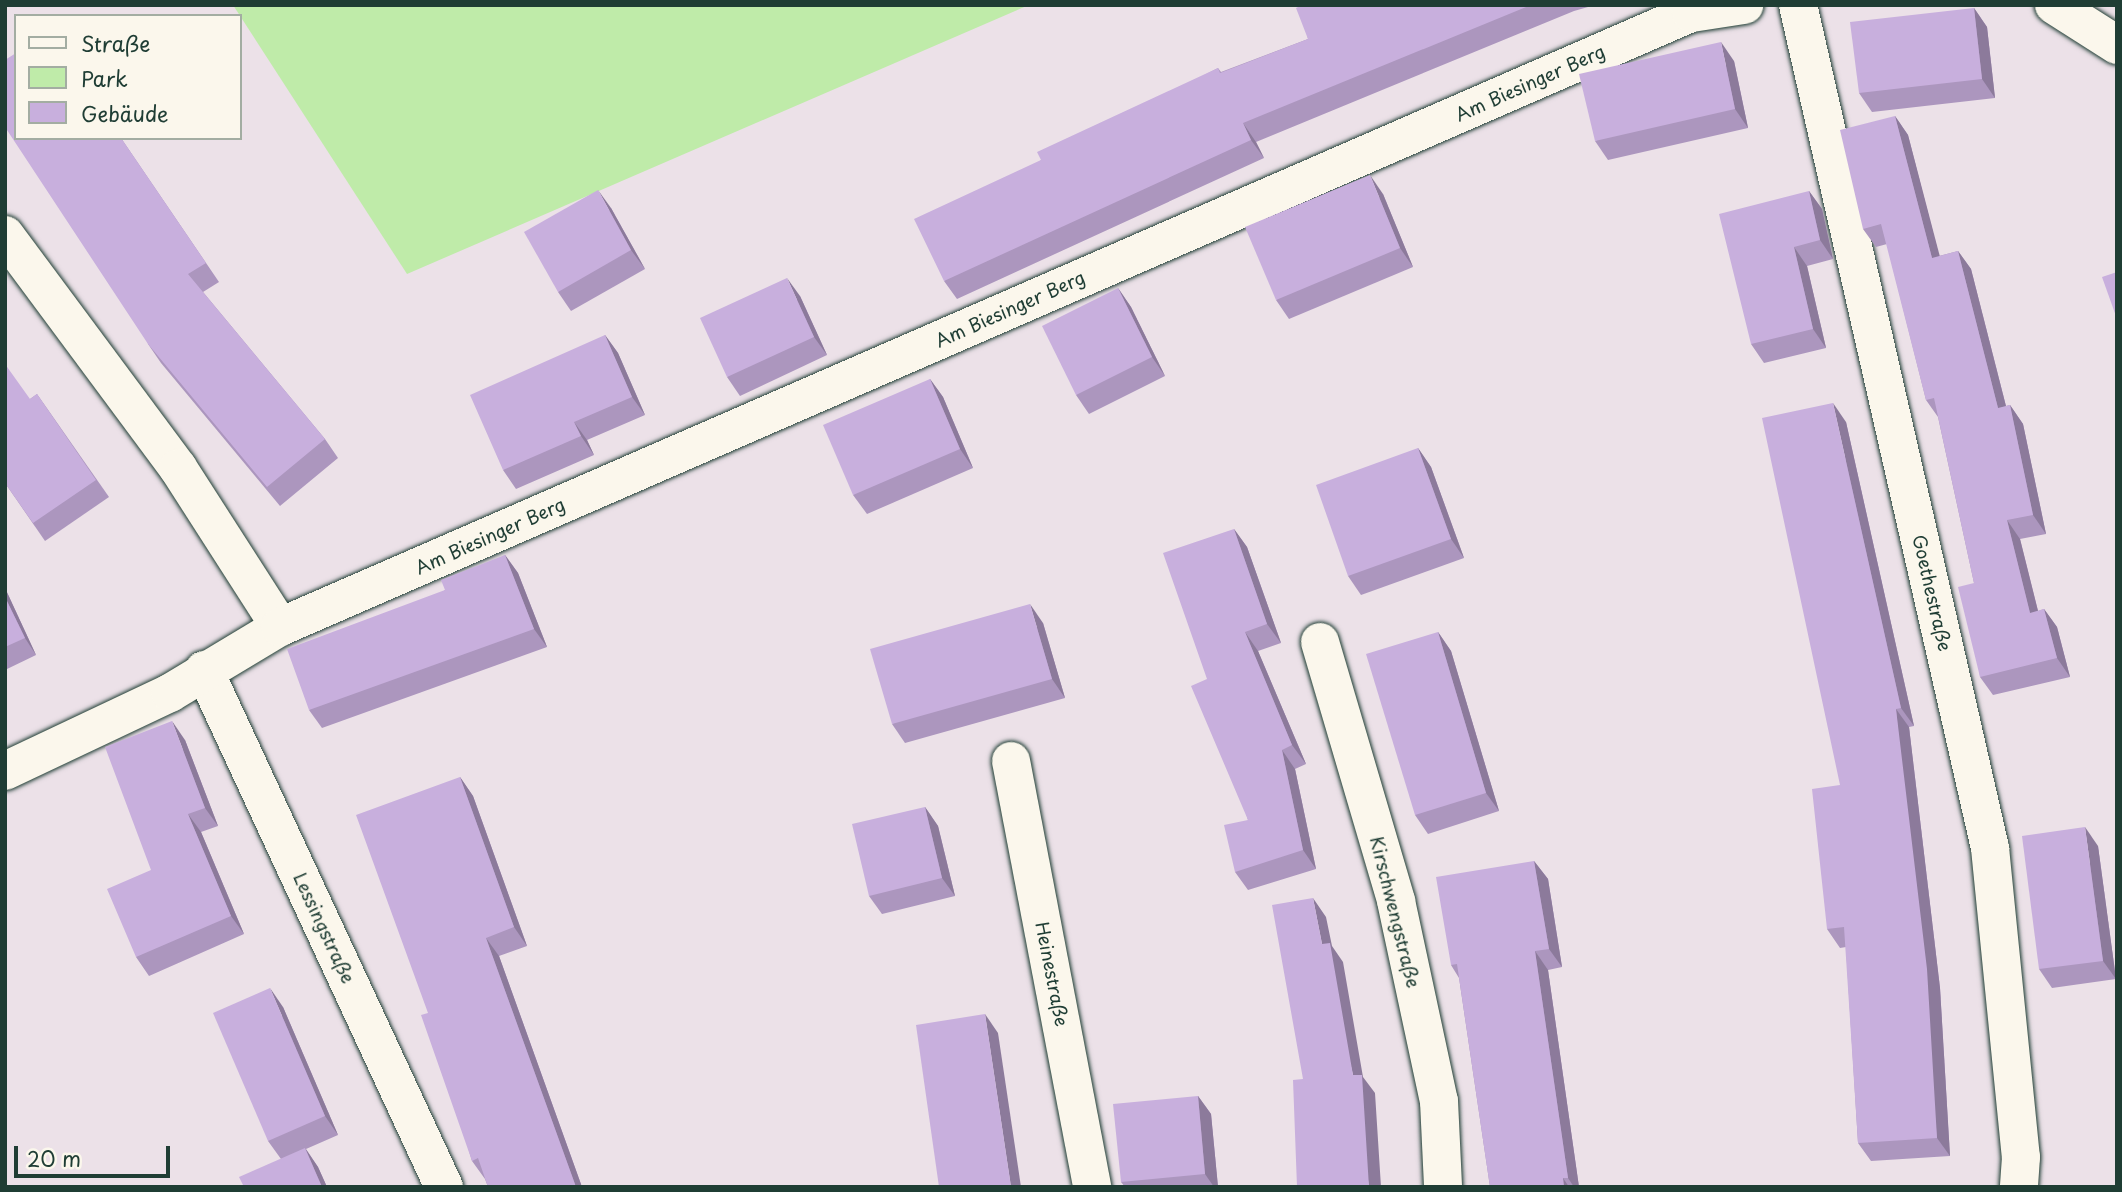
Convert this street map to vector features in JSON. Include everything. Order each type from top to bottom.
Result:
[{"type":"street","name":"Am Biesinger Berg","points":[[5,771],[170,693],[204,670],[280,627],[1692,13],[1744,5]]},
{"type":"street","name":"Goethestraße","points":[[1798,5],[1990,848],[2021,1157],[2019,1187]]},
{"type":"street","points":[[2054,5],[2117,46]]},
{"type":"street","points":[[5,236],[178,468],[280,627]]},
{"type":"street","name":"Kirschwengstraße","points":[[1320,642],[1396,901],[1439,1101],[1443,1187]]},
{"type":"street","name":"Lessingstraße","points":[[204,670],[444,1187]]},
{"type":"street","name":"Heinestraße","points":[[1012,761],[1091,1187]]},
{"type":"green space","points":[[233,5],[1029,5],[407,274],[242,19],[242,14],[239,14]]},
{"type":"building","points":[[1302,5],[1531,5],[1243,123],[1251,140],[944,281],[914,219],[1041,160],[1037,152],[1218,68],[1220,73],[1308,39],[1296,8]]},
{"type":"building","points":[[1974,8],[1982,79],[1859,93],[1850,22]]},
{"type":"building","points":[[1721,42],[1735,109],[1595,141],[1579,74]]},
{"type":"building","points":[[14,54],[14,140],[122,140],[206,263],[188,274],[325,439],[267,487],[148,344],[5,127],[5,60]]},
{"type":"building","points":[[1895,116],[1932,258],[1958,251],[1998,408],[2010,405],[2033,515],[2007,520],[2030,613],[2044,609],[2057,658],[1980,677],[1958,587],[1974,583],[1934,398],[1926,400],[1881,224],[1863,229],[1840,130]]},
{"type":"building","points":[[1370,175],[1400,248],[1276,300],[1245,227]]},
{"type":"building","points":[[598,190],[631,250],[558,292],[524,232]]},
{"type":"building","points":[[1809,191],[1820,240],[1794,247],[1813,329],[1751,344],[1719,214]]},
{"type":"building","points":[[2117,272],[2117,319],[2102,277]]},
{"type":"building","points":[[787,278],[814,337],[727,377],[700,318]]},
{"type":"building","points":[[1118,288],[1152,357],[1076,395],[1042,326]]},
{"type":"building","points":[[605,335],[632,397],[574,422],[581,436],[503,470],[470,395]]},
{"type":"building","points":[[5,364],[30,399],[37,394],[96,480],[33,523],[5,483]]},
{"type":"building","points":[[930,379],[960,449],[853,495],[823,425]]},
{"type":"building","points":[[1833,403],[1901,708],[1896,709],[1927,969],[1937,1138],[1858,1143],[1844,927],[1827,929],[1812,789],[1840,785],[1762,418]]},
{"type":"building","points":[[1418,448],[1451,539],[1348,576],[1316,485]]},
{"type":"building","points":[[1234,529],[1267,624],[1245,632],[1292,745],[1282,750],[1303,850],[1235,872],[1224,825],[1248,820],[1191,686],[1207,679],[1163,553]]},
{"type":"building","points":[[505,555],[534,629],[309,710],[287,649],[445,590],[441,580]]},
{"type":"building","points":[[5,597],[25,638],[5,647]]},
{"type":"building","points":[[1030,604],[1052,679],[892,724],[870,649]]},
{"type":"building","points":[[1438,632],[1486,793],[1415,815],[1366,654]]},
{"type":"building","points":[[172,721],[205,808],[188,814],[231,916],[136,957],[107,889],[151,870],[105,747]]},
{"type":"building","points":[[460,777],[514,927],[486,938],[576,1187],[488,1187],[478,1158],[472,1161],[421,1015],[428,1013],[356,815]]},
{"type":"building","points":[[925,807],[942,878],[869,896],[852,824]]},
{"type":"building","points":[[2085,827],[2103,961],[2039,969],[2022,836]]},
{"type":"building","points":[[1534,861],[1549,949],[1535,951],[1568,1178],[1563,1178],[1564,1187],[1490,1187],[1457,964],[1451,965],[1436,877]]},
{"type":"building","points":[[1313,898],[1322,944],[1330,943],[1353,1075],[1362,1075],[1369,1187],[1297,1187],[1293,1080],[1303,1079],[1272,905]]},
{"type":"building","points":[[270,988],[325,1116],[268,1141],[213,1013]]},
{"type":"building","points":[[985,1014],[1011,1187],[939,1187],[916,1025]]},
{"type":"building","points":[[1198,1096],[1205,1174],[1121,1182],[1113,1104]]},
{"type":"building","points":[[305,1148],[322,1187],[244,1187],[239,1177]]}]
